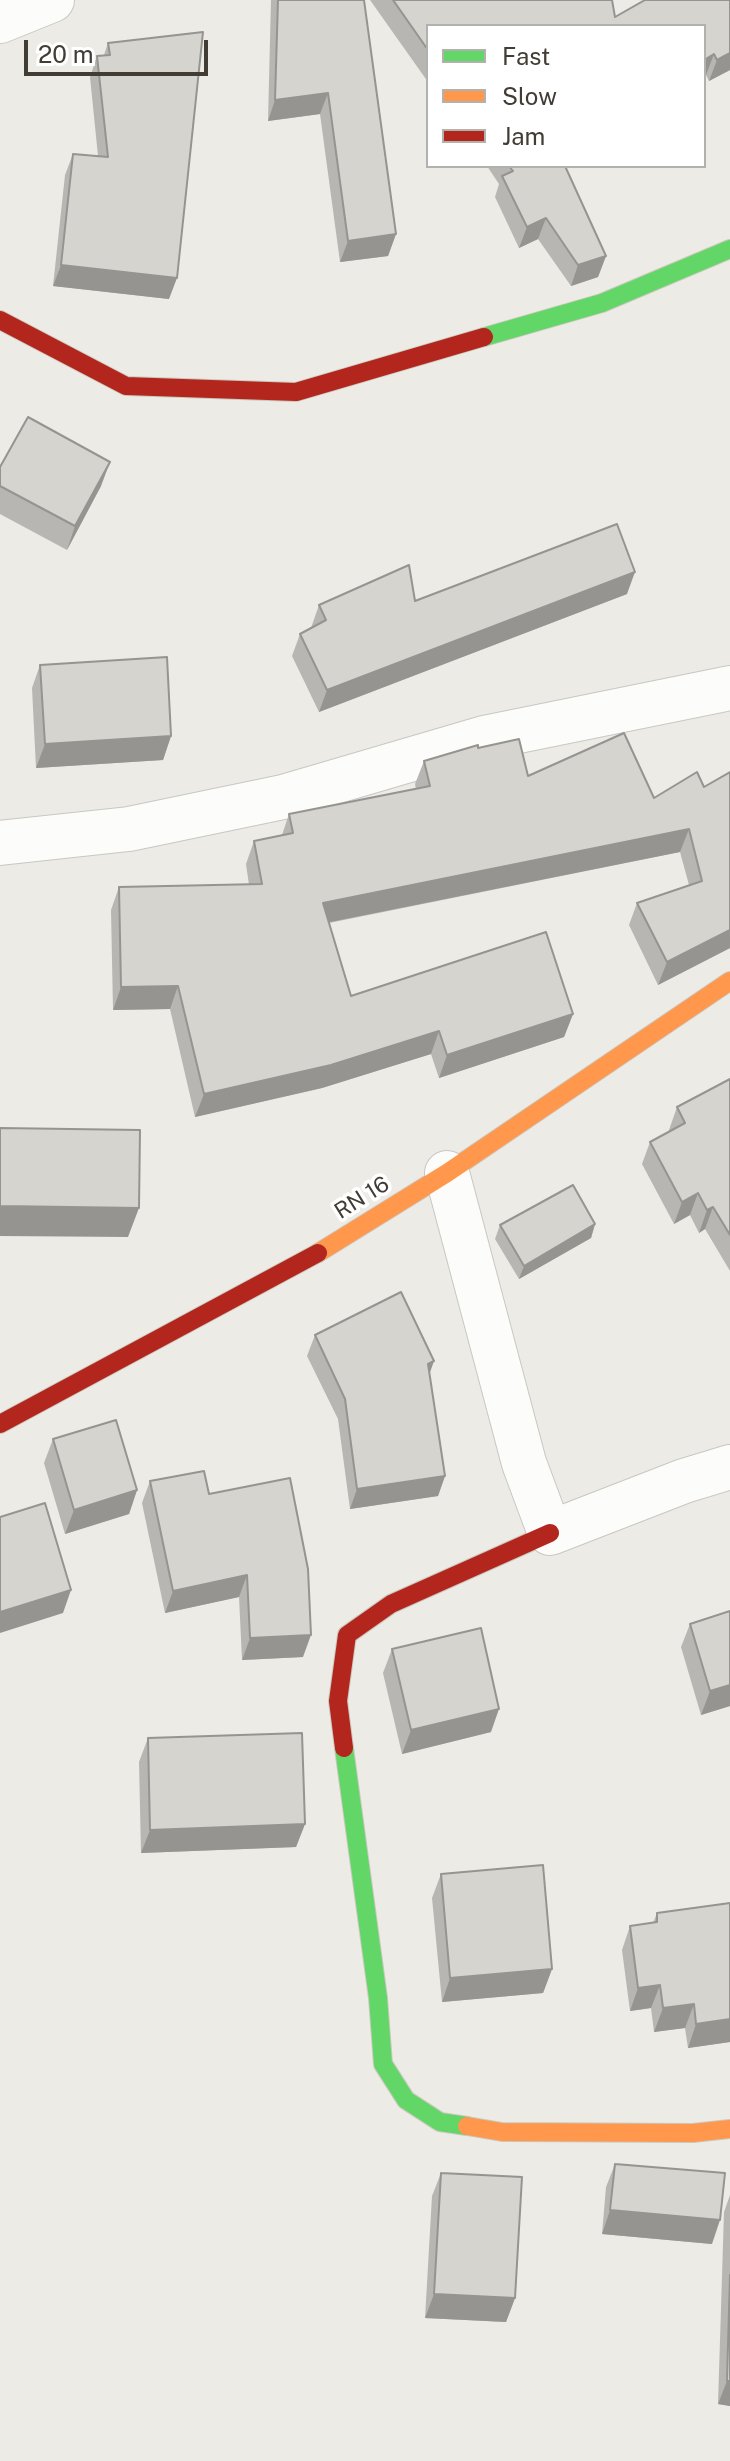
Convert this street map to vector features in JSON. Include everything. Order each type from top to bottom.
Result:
[{"type":"street","points":[[0,21],[52,0]]},
{"type":"street","points":[[0,320],[126,386],[296,392],[602,303],[730,249]]},
{"type":"street","points":[[0,843],[129,829],[283,797],[484,738],[730,688]]},
{"type":"street","name":"RN 16","points":[[0,1424],[319,1253],[447,1173],[730,981]]},
{"type":"street","points":[[447,1173],[524,1463],[550,1533]]},
{"type":"street","points":[[730,1467],[684,1481],[550,1533],[391,1604],[347,1635],[338,1701],[378,1998],[383,2064],[406,2100],[440,2122],[502,2132],[693,2133],[730,2129]]},
{"type":"building","points":[[278,0],[364,0],[396,234],[348,241],[328,93],[275,100]]},
{"type":"building","points":[[393,0],[612,0],[615,17],[645,0],[730,0],[730,53],[717,60],[714,54],[706,59],[706,24],[426,24],[426,47]]},
{"type":"building","points":[[203,32],[177,278],[61,265],[73,154],[108,157],[97,56],[110,55],[108,43]]},
{"type":"building","points":[[511,168],[566,168],[606,256],[578,265],[546,218],[527,227],[502,176],[513,171]]},
{"type":"building","points":[[28,417],[110,462],[75,526],[0,486],[0,467]]},
{"type":"building","points":[[617,524],[635,572],[327,690],[300,634],[326,620],[319,605],[409,565],[415,601]]},
{"type":"building","points":[[167,657],[171,736],[45,744],[40,665]]},
{"type":"building","points":[[624,733],[654,798],[697,772],[704,787],[730,772],[730,930],[667,962],[637,903],[702,881],[689,829],[323,903],[351,996],[546,932],[573,1014],[447,1055],[439,1031],[331,1065],[204,1094],[178,986],[121,987],[119,887],[262,884],[254,841],[293,833],[289,814],[430,786],[424,761],[478,745],[478,748],[519,739],[528,776]]},
{"type":"building","points":[[730,1079],[730,1235],[713,1207],[707,1210],[698,1193],[682,1202],[650,1142],[685,1123],[677,1107]]},
{"type":"building","points":[[0,1128],[140,1130],[139,1208],[0,1206]]},
{"type":"building","points":[[573,1185],[595,1224],[524,1266],[500,1225]]},
{"type":"building","points":[[401,1292],[434,1361],[428,1364],[445,1476],[357,1489],[345,1399],[315,1335]]},
{"type":"building","points":[[116,1420],[137,1490],[74,1510],[53,1439]]},
{"type":"building","points":[[204,1471],[209,1494],[290,1478],[308,1569],[311,1635],[250,1638],[247,1575],[173,1591],[150,1481]]},
{"type":"building","points":[[45,1503],[71,1590],[0,1612],[0,1517]]},
{"type":"building","points":[[730,1611],[730,1685],[710,1691],[690,1624]]},
{"type":"building","points":[[481,1628],[499,1709],[411,1730],[392,1649]]},
{"type":"building","points":[[302,1733],[305,1824],[150,1830],[148,1738]]},
{"type":"building","points":[[543,1865],[552,1969],[450,1978],[441,1874]]},
{"type":"building","points":[[730,1903],[730,2019],[696,2024],[694,2004],[663,2008],[660,1985],[638,1988],[630,1926],[657,1922],[657,1913]]},
{"type":"building","points":[[615,2164],[725,2173],[720,2220],[610,2210]]},
{"type":"building","points":[[441,2173],[522,2177],[515,2298],[434,2294]]},
{"type":"building","points":[[730,2275],[730,2381],[727,2381]]},
{"type":"traffic: fast","points":[[484,337],[602,303],[730,249]]},
{"type":"traffic: fast","points":[[344,1748],[378,1998],[383,2064],[406,2100],[440,2122],[467,2126]]},
{"type":"traffic: slow","points":[[318,1253],[447,1173],[730,981]]},
{"type":"traffic: slow","points":[[467,2126],[502,2132],[693,2133],[730,2129]]},
{"type":"traffic: jam","points":[[0,320],[126,386],[296,392],[484,337]]},
{"type":"traffic: jam","points":[[0,1424],[318,1253]]},
{"type":"traffic: jam","points":[[344,1748],[338,1701],[347,1635],[391,1604],[550,1533]]}]
